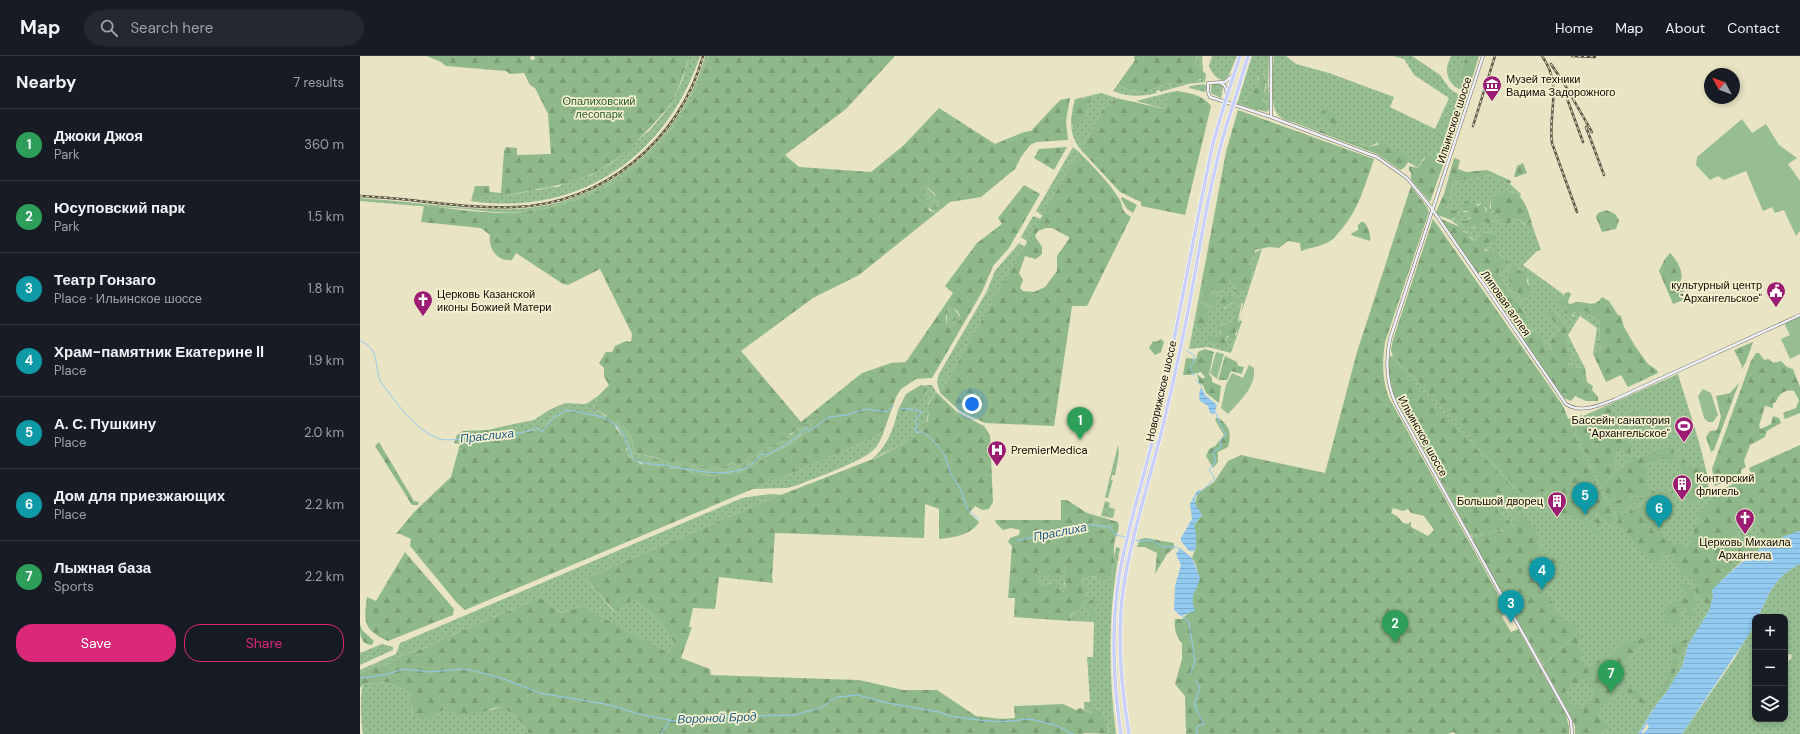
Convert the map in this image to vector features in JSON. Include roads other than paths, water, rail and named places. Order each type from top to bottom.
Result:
[{"type":"highway","name":"Новорижское шоссе","points":[[1121,734],[1115,676],[1114,632],[1119,578],[1156,424],[1213,143],[1240,56]]},
{"type":"highway","name":"Новорижское шоссе","points":[[1129,734],[1123,687],[1120,635],[1123,591],[1132,545],[1172,384],[1215,166],[1248,56]]},
{"type":"street","points":[[1271,56],[1271,116]]},
{"type":"street","name":"Ильинское шоссе","points":[[1483,56],[1390,339],[1387,362],[1390,388],[1397,406],[1567,713],[1571,722],[1572,734]]},
{"type":"street","points":[[1220,82],[1227,81],[1235,72]]},
{"type":"street","points":[[1220,82],[1226,88],[1227,96]]},
{"type":"street","name":"Липовая аллея","points":[[1220,82],[1208,83],[1208,92],[1210,97],[1271,116],[1381,158],[1412,183],[1567,405],[1586,408],[1616,399],[1800,315]]},
{"type":"water","points":[[1201,387],[1205,395],[1217,405],[1214,414],[1210,413],[1208,406],[1200,401],[1199,395]]},
{"type":"water","points":[[1204,489],[1195,498],[1195,504],[1202,515],[1194,525],[1196,547],[1194,551],[1189,551],[1181,541],[1181,538],[1192,519],[1190,504],[1197,491]]},
{"type":"water","points":[[1800,531],[1800,564],[1784,574],[1778,580],[1759,614],[1752,614],[1752,629],[1750,633],[1682,734],[1638,734],[1683,665],[1688,645],[1709,611],[1713,597],[1712,590],[1752,554],[1787,535]],"holes":[[[1647,723],[1649,727],[1643,734],[1642,732]]]},
{"type":"water","points":[[1180,548],[1192,558],[1200,578],[1193,597],[1195,611],[1181,616],[1174,610],[1175,586],[1181,565],[1176,554]]},
{"type":"waterway","name":"Праслиха","points":[[360,341],[367,344],[371,349],[376,360],[381,382],[400,407],[422,430],[440,439],[451,440],[495,437],[496,435],[516,434],[537,428],[542,432],[554,417],[567,410],[603,417],[616,425],[624,435],[633,459],[640,462],[717,473],[738,471],[748,467]]},
{"type":"waterway","points":[[1187,351],[1194,355],[1194,362],[1190,368],[1194,376]]},
{"type":"waterway","points":[[1196,380],[1201,386]]},
{"type":"waterway","name":"Праслиха","points":[[751,465],[762,453],[766,455],[781,448],[796,438],[806,428],[809,431],[829,417],[847,415],[866,409],[886,412],[894,406]]},
{"type":"waterway","name":"Праслиха","points":[[900,408],[922,411],[915,421],[918,424],[915,429],[916,432],[923,432],[935,442],[945,456],[950,472],[962,492],[967,509],[978,519]]},
{"type":"waterway","points":[[1204,489],[1215,478],[1209,470],[1216,461],[1213,452],[1221,447],[1220,441],[1226,435],[1215,411]]},
{"type":"waterway","name":"Праслиха","points":[[1017,540],[1034,537],[1068,527],[1088,525],[1110,527],[1116,535],[1126,537]]},
{"type":"waterway","name":"Праслиха","points":[[1135,540],[1153,540],[1163,547],[1178,548]]},
{"type":"waterway","name":"Праслиха","points":[[1181,615],[1189,622],[1195,661],[1191,673]]},
{"type":"waterway","name":"Вороной Брод","points":[[360,678],[384,675],[404,669],[430,672],[461,669],[471,670],[501,678],[540,693],[610,705],[639,714],[674,721],[704,717],[794,715],[820,708],[837,697],[858,695],[888,703],[939,712],[949,716],[1000,722],[1029,719],[1058,726],[1073,734]]},
{"type":"waterway","name":"Праслиха","points":[[1196,681],[1200,687],[1194,705],[1197,706],[1196,709],[1204,724],[1196,727],[1197,734]]},
{"type":"waterway","points":[[661,734],[670,720]]},
{"type":"railway","points":[[360,196],[457,205],[515,207],[547,203],[578,194],[607,180],[633,162],[657,140],[676,115],[692,87],[703,56]]},
{"type":"railway","points":[[1473,126],[1495,56]]},
{"type":"railway","points":[[1542,56],[1552,77],[1552,143],[1577,212]]},
{"type":"railway","points":[[1572,56],[1595,57]]},
{"type":"railway","points":[[1551,64],[1592,132]]},
{"type":"railway","points":[[1565,93],[1583,142]]},
{"type":"railway","points":[[1586,127],[1604,175]]},
{"type":"place","name":"Музей техники Вадима Задорожного","points":[[1492,102]]},
{"type":"place","name":"культурный центр \"Архангельское\"","points":[[1776,308]]},
{"type":"place","name":"Церковь Казанской иконы Божией Матери","points":[[423,317]]},
{"type":"place","name":"Джоки Джоя","points":[[1080,440]]},
{"type":"place","name":"Бассейн санатория \"Архангельское\"","points":[[1684,443]]},
{"type":"place","name":"PremierMedica","points":[[997,467]]},
{"type":"place","name":"Конторский флигель","points":[[1682,501]]},
{"type":"place","name":"А. С. Пушкину","points":[[1585,515]]},
{"type":"place","name":"Большой дворец","points":[[1557,518]]},
{"type":"place","name":"Дом для приезжающих","points":[[1659,528]]},
{"type":"place","name":"Церковь Михаила Архангела","points":[[1745,535]]},
{"type":"place","name":"Храм-памятник Екатерине II","points":[[1542,590]]},
{"type":"place","name":"Театр Гонзаго","points":[[1511,623]]},
{"type":"place","name":"Юсуповский парк","points":[[1395,643]]},
{"type":"place","name":"Лыжная база","points":[[1611,693]]},
{"type":"park label","name":"Опалиховский лесопарк","points":[[599,107]]}]
